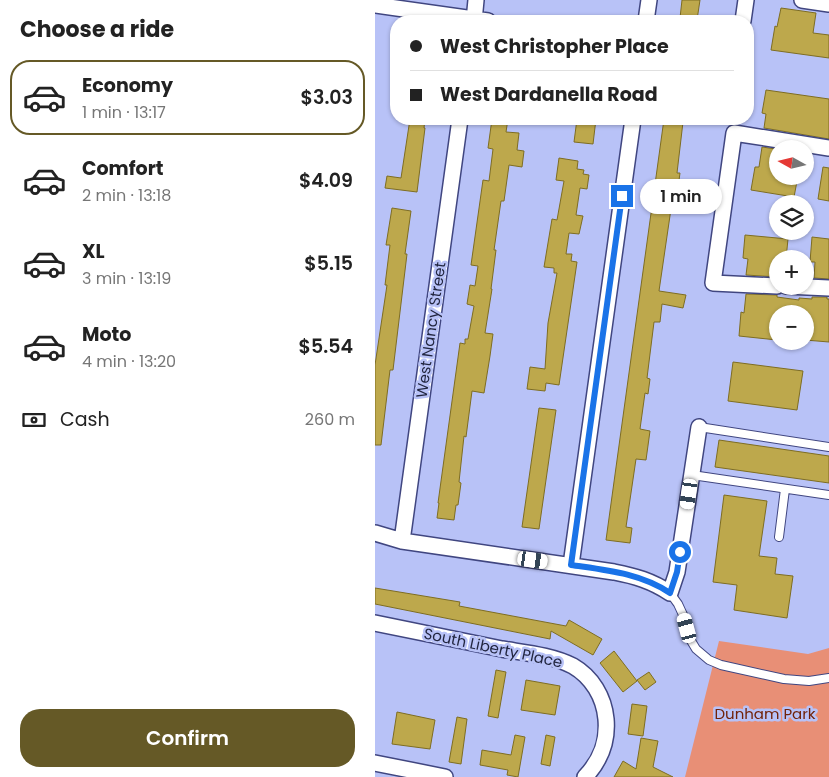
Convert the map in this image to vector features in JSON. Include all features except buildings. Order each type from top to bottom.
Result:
[{"type":"street","points":[[477,0],[478,15]]},
{"type":"street","points":[[647,15],[649,0]]},
{"type":"street","points":[[744,15],[746,0]]},
{"type":"street","points":[[803,0],[829,4]]},
{"type":"street","points":[[375,5],[440,15]]},
{"type":"street","name":"West Nancy Street","points":[[402,541],[459,125]]},
{"type":"street","points":[[571,565],[632,125]]},
{"type":"street","points":[[769,286],[713,283],[734,126],[829,148]]},
{"type":"street","points":[[814,287],[829,288]]},
{"type":"street","points":[[375,532],[402,541],[571,565],[641,578],[657,584],[670,593],[677,572],[699,427]]},
{"type":"street","name":"South Liberty Place","points":[[375,623],[545,656],[573,666],[584,674],[591,680],[601,698],[606,712],[607,726],[606,742],[600,757],[585,777]]},
{"type":"street","points":[[375,763],[445,777]]},
{"type":"lane","points":[[699,427],[829,447]]},
{"type":"lane","points":[[692,475],[829,495]]},
{"type":"lane","points":[[779,537],[785,489]]},
{"type":"lane","points":[[670,593],[684,616],[690,639],[696,649],[709,660],[721,665],[784,679],[809,681],[829,678]]},
{"type":"green space","name":"Dunham Park","points":[[719,641],[808,654],[829,648],[829,777],[685,777]]},
{"type":"route","points":[[622,196],[571,565],[641,578],[657,584],[670,593],[677,572],[680,552]]}]
